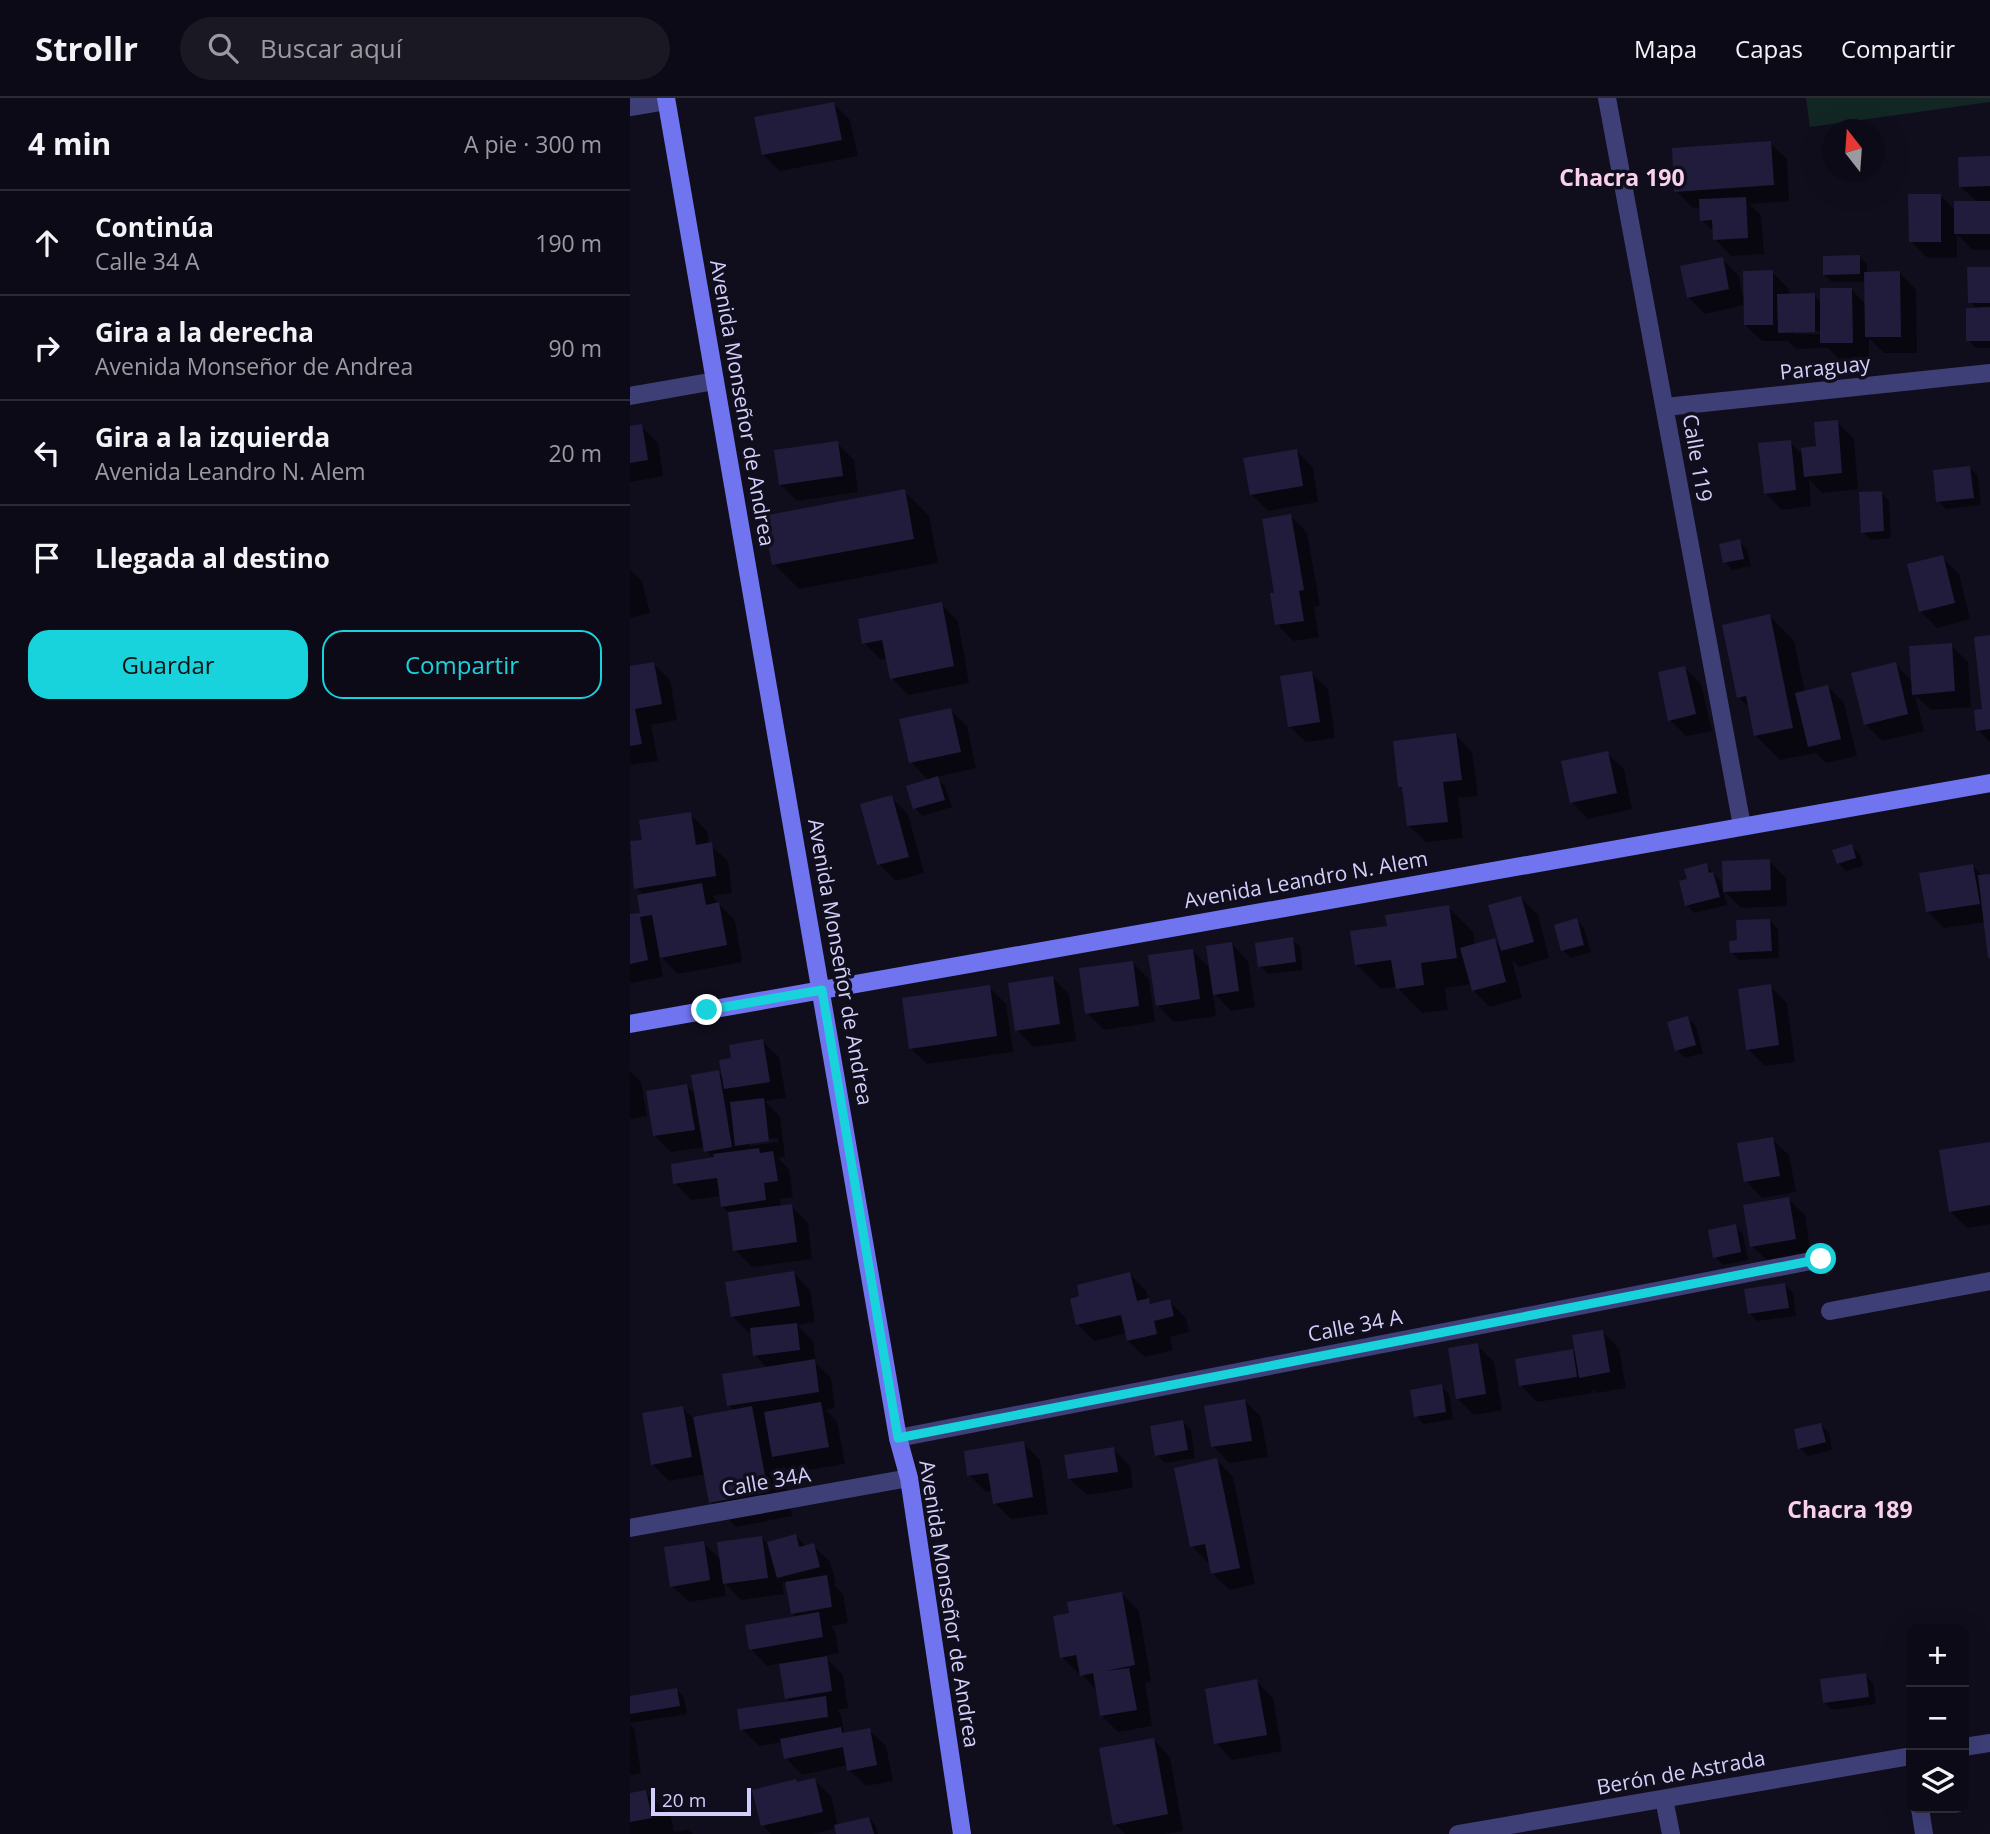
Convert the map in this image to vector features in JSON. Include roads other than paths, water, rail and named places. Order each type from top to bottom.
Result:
[{"type":"main road","name":"Avenida Monseñor de Andrea","points":[[666,99],[898,1438],[909,1478],[962,1834]]},
{"type":"main road","name":"Avenida Leandro N. Alem","points":[[630,1024],[1990,783]]},
{"type":"street","name":"Calle 119","points":[[1607,98],[1742,826]]},
{"type":"street","points":[[630,107],[666,99]]},
{"type":"street","name":"Paraguay","points":[[1665,407],[1990,373]]},
{"type":"street","points":[[630,396],[716,381]]},
{"type":"street","name":"Calle 34 A","points":[[898,1438],[1821,1259]]},
{"type":"street","points":[[1830,1311],[1990,1281]]},
{"type":"street","name":"Calle 34A","points":[[630,1528],[909,1478]]},
{"type":"street","points":[[1969,1746],[1990,1743]]},
{"type":"street","name":"Berón de Astrada","points":[[1458,1834],[1906,1757]]},
{"type":"street","points":[[1664,1799],[1671,1834]]},
{"type":"street","points":[[1921,1813],[1924,1834]]},
{"type":"district","name":"Chacra 190","points":[[1622,178]]},
{"type":"district","name":"Chacra 189","points":[[1850,1510]]}]
